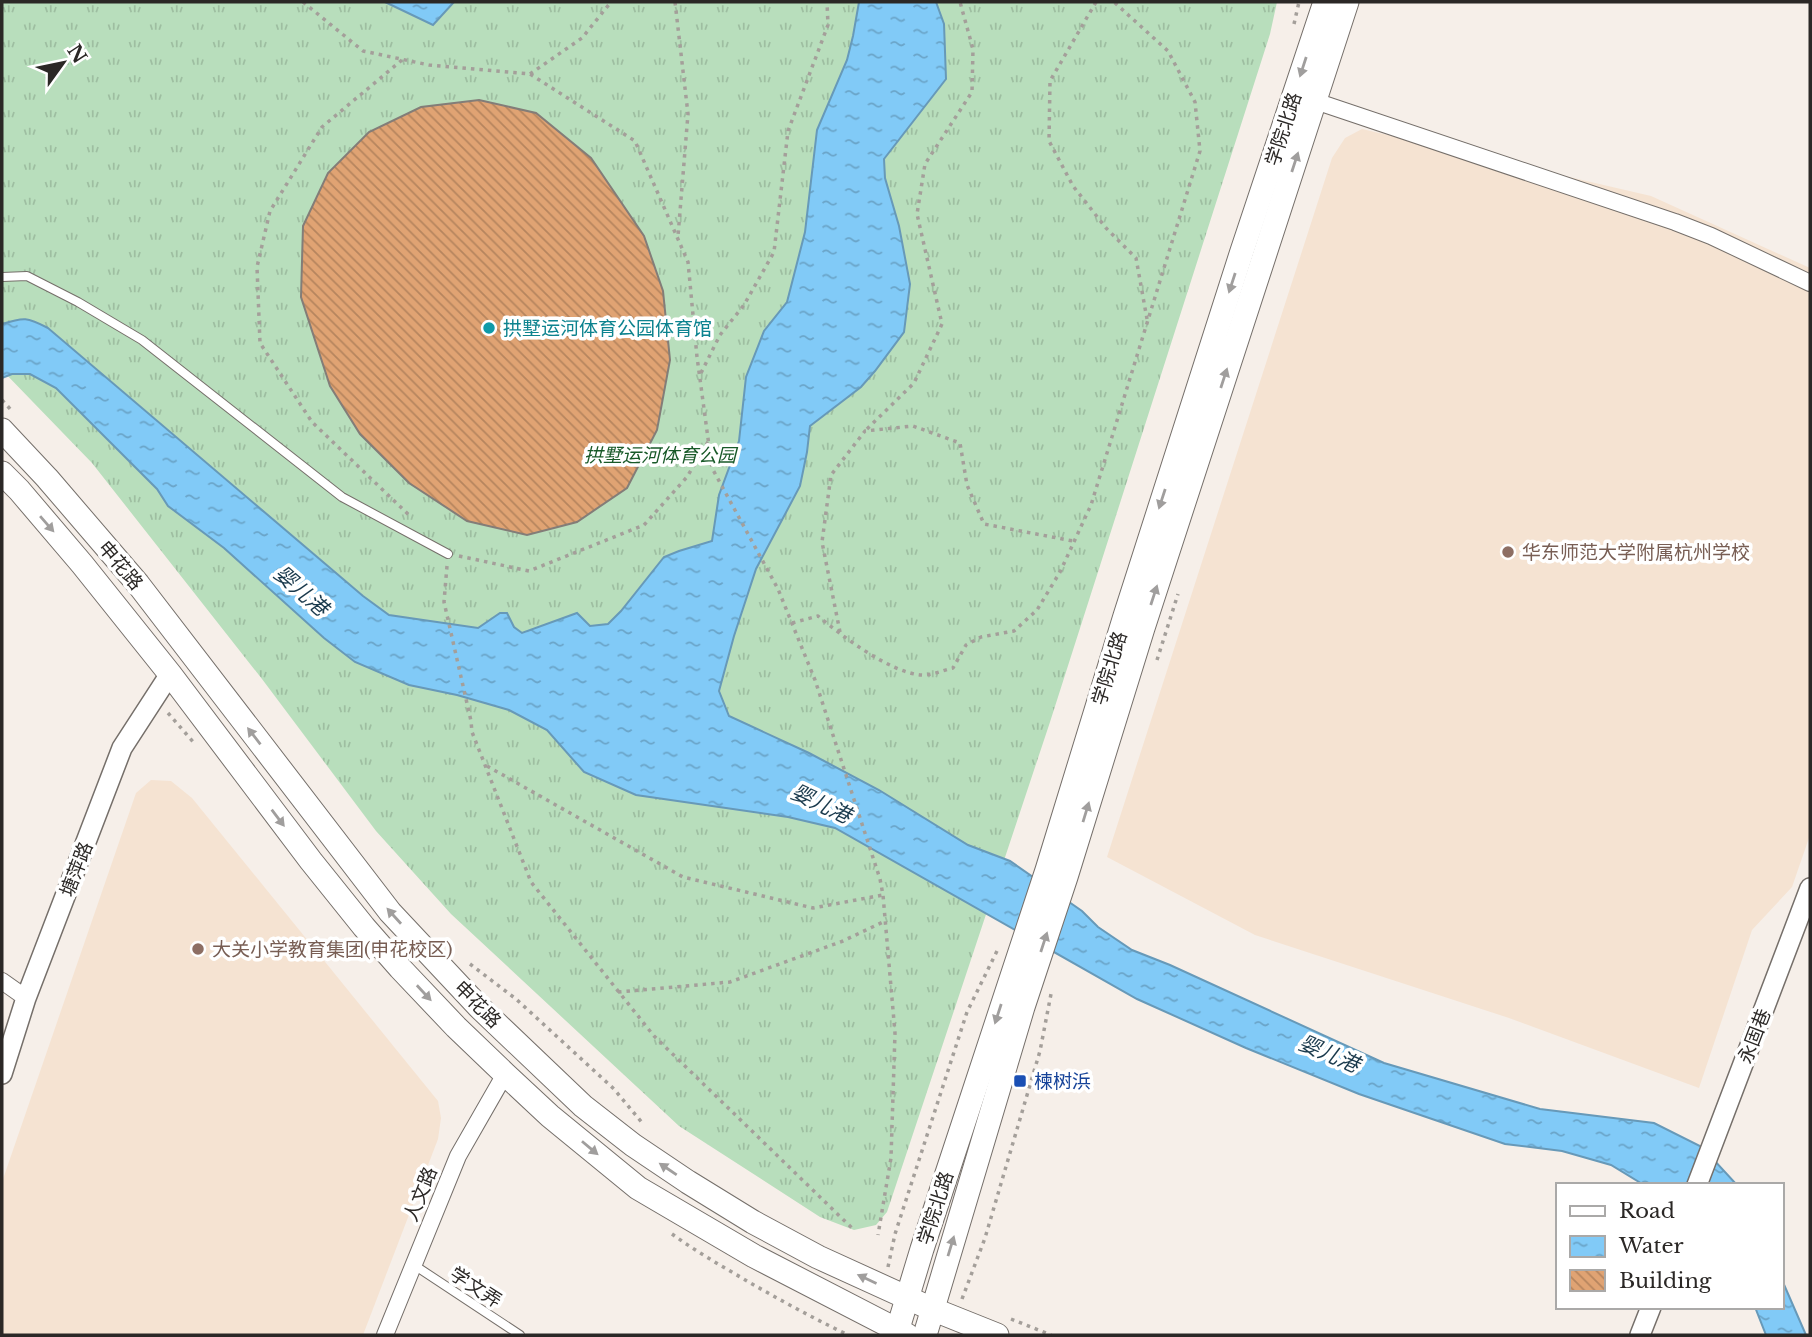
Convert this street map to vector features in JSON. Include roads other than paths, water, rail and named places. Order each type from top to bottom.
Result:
[{"type":"main road","name":"学院北路","points":[[925,1335],[1023,1007],[1129,603],[1325,2]]},
{"type":"main road","name":"学院北路","points":[[900,1334],[907,1297],[1008,949],[1056,873],[1147,615],[1347,2]]},
{"type":"main road","name":"申花路","points":[[7,421],[55,488],[138,584],[390,912],[479,1007],[583,1106],[633,1146],[753,1222],[818,1257],[932,1309],[997,1335]]},
{"type":"main road","name":"申花路","points":[[2,473],[82,564],[170,674],[310,861],[364,927],[456,1027],[505,1074],[550,1116],[638,1188],[754,1256],[900,1334]]},
{"type":"street","points":[[1315,101],[1675,222],[1712,236],[1810,283]]},
{"type":"street","name":"塘萍路","points":[[2,1074],[26,998],[122,748],[170,674]]},
{"type":"street","name":"永固巷","points":[[1698,1183],[1810,887]]},
{"type":"street","points":[[2,981],[26,998]]},
{"type":"street","name":"人文路","points":[[385,1335],[458,1156],[505,1074]]},
{"type":"street","points":[[1640,1335],[1650,1309]]},
{"type":"lane","points":[[2,277],[27,276],[142,340],[342,496],[448,554]]},
{"type":"lane","name":"学文弄","points":[[414,1265],[520,1335]]},
{"type":"water","points":[[385,2],[454,2],[433,25]]},
{"type":"water","name":"婴儿港","points":[[859,2],[936,2],[944,24],[946,79],[884,159],[885,178],[899,226],[910,284],[904,332],[861,387],[810,426],[800,486],[756,569],[734,636],[719,691],[729,716],[809,753],[879,790],[968,845],[1010,861],[1132,950],[1384,1063],[1540,1109],[1654,1123],[1702,1147],[1735,1183],[1641,1183],[1611,1165],[1562,1151],[1505,1144],[1359,1094],[1246,1048],[1137,999],[835,828],[788,817],[636,795],[584,772],[547,730],[509,710],[409,685],[355,662],[324,638],[224,548],[168,506],[157,489],[56,388],[30,374],[12,374],[2,378],[2,324],[25,319],[48,328],[363,596],[389,615],[478,628],[500,613],[507,613],[514,627],[522,633],[577,613],[590,626],[608,624],[664,557],[712,541],[719,495],[739,441],[746,377],[764,331],[787,302],[805,232],[817,130],[847,60]]},
{"type":"water","points":[[1784,1285],[1806,1335],[1766,1335],[1756,1309],[1784,1309]]},
{"type":"place","name":"拱墅运河体育公园体育馆","points":[[489,328]]},
{"type":"place","name":"华东师范大学附属杭州学校","points":[[1508,552]]},
{"type":"place","name":"大关小学教育集团(申花校区)","points":[[198,949]]},
{"type":"place","name":"楝树浜","points":[[1020,1081]]},
{"type":"park label","name":"拱墅运河体育公园","points":[[660,455]]}]
